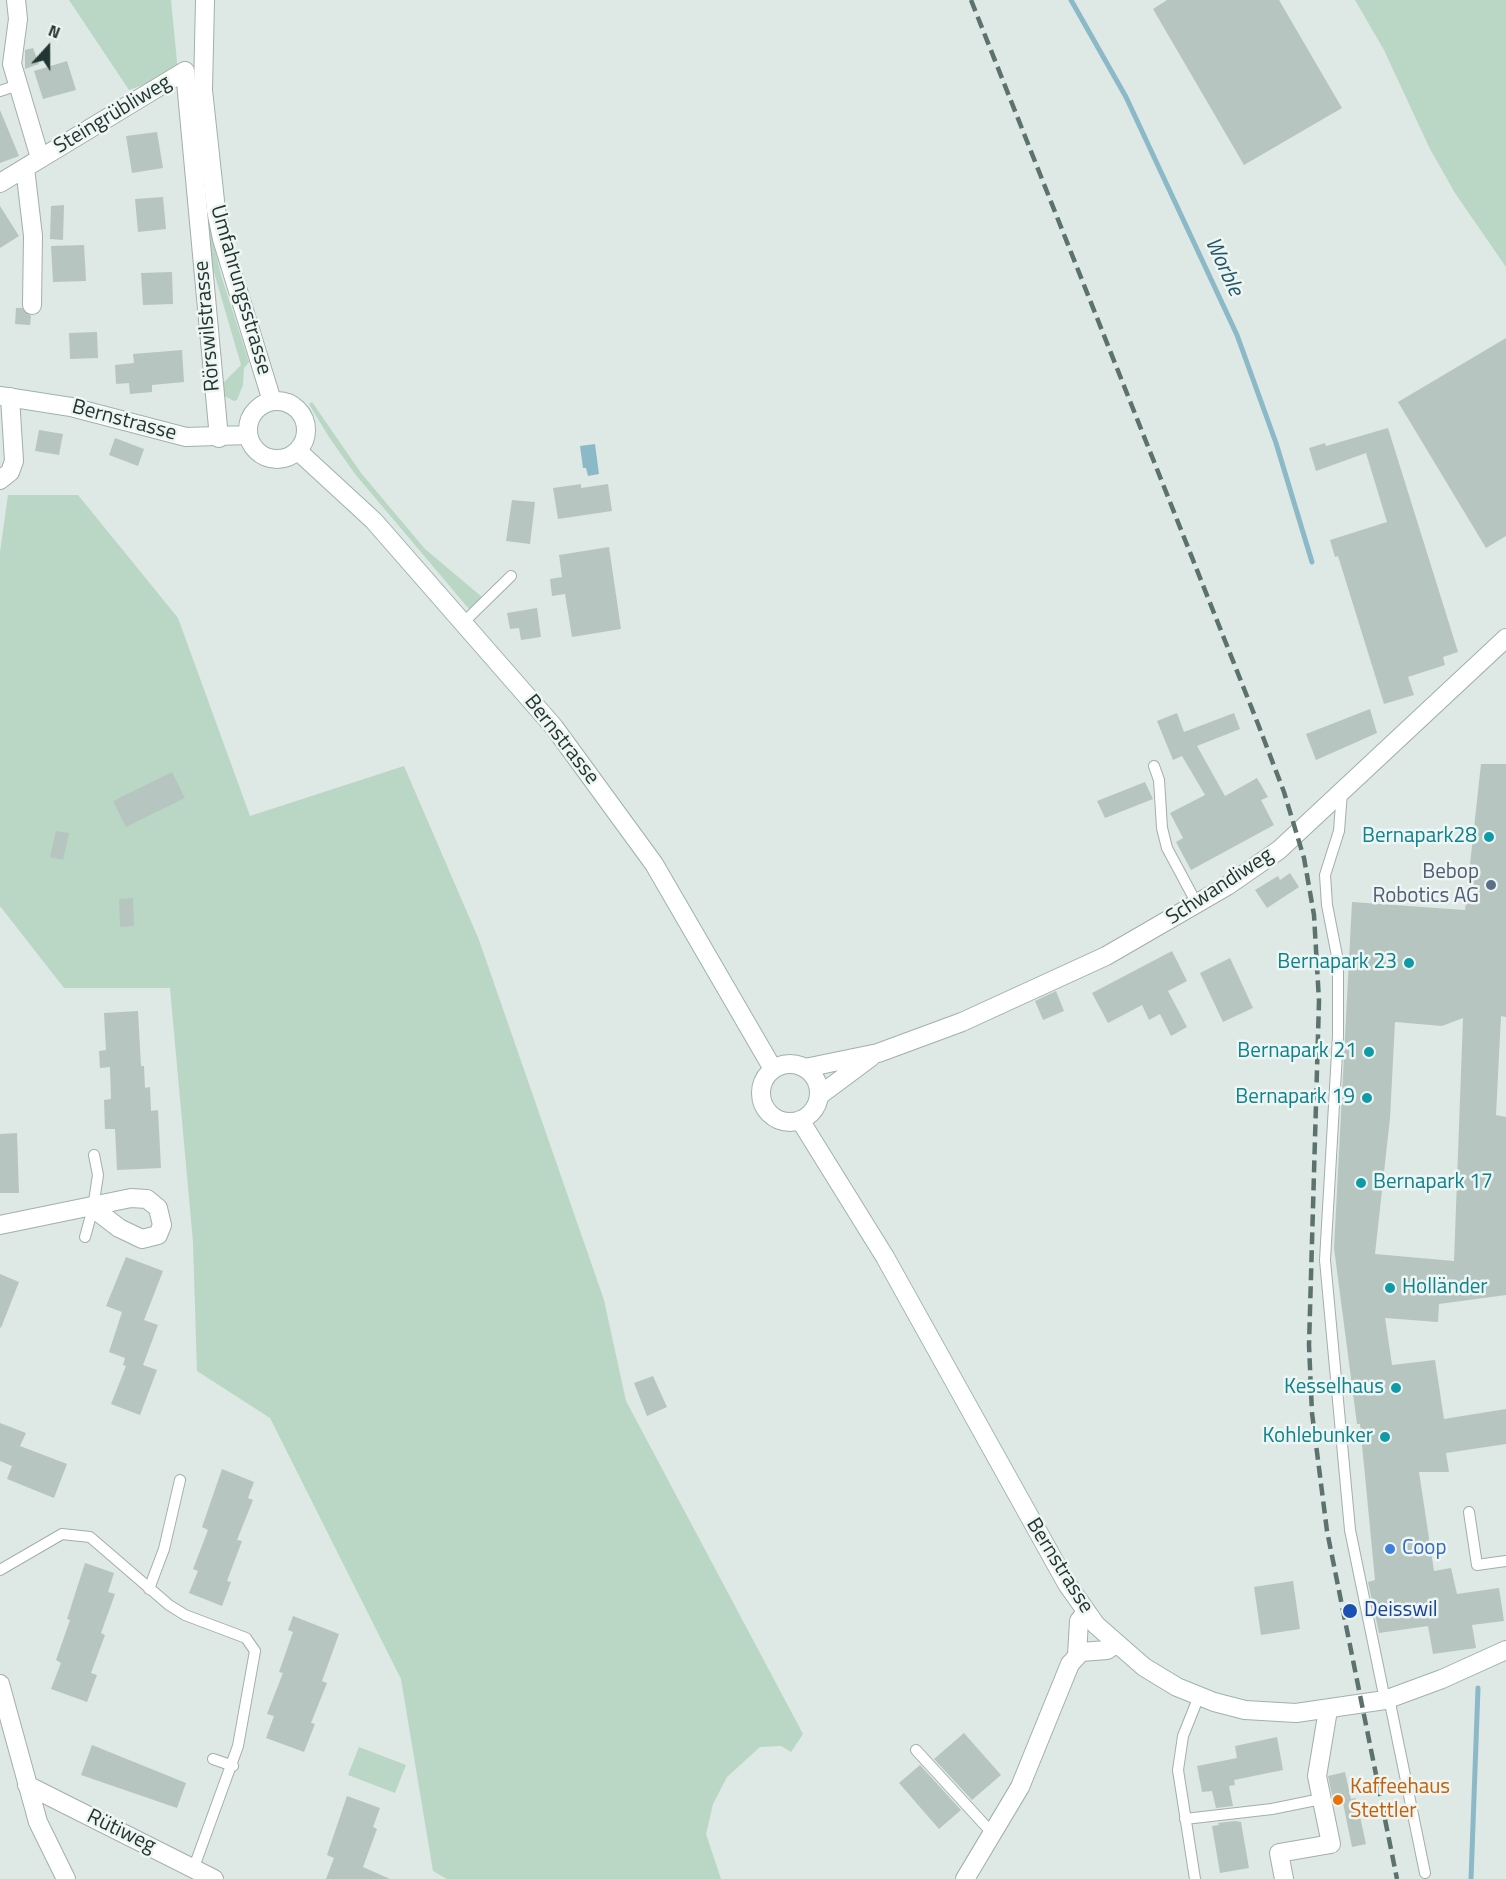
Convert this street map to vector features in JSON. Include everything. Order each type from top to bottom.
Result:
[{"type":"street","name":"Steingrübliweg","points":[[16,0],[18,19],[12,64],[18,85],[29,160],[33,236],[33,304]]},
{"type":"street","name":"Umfahrungsstrasse","points":[[205,0],[203,90],[216,210],[222,239],[272,401]]},
{"type":"street","name":"Steingrübliweg","points":[[0,183],[29,160],[185,71]]},
{"type":"street","name":"Rörswilstrasse","points":[[185,71],[219,438]]},
{"type":"street","points":[[0,480],[10,472],[14,461],[5,397]]},
{"type":"street","name":"Bernstrasse","points":[[5,397],[71,407],[175,435],[219,438],[248,435]]},
{"type":"street","points":[[272,401],[288,402],[296,407],[305,420],[306,436],[298,451],[282,459],[273,459],[257,451],[248,435],[253,413],[272,401]]},
{"type":"street","name":"Bernstrasse","points":[[298,451],[374,521],[554,726],[654,864],[773,1069]]},
{"type":"street","name":"Schwandiweg","points":[[805,1068],[878,1053],[962,1022],[1065,976],[1197,904],[1271,856],[1506,638]]},
{"type":"street","name":"Schwandiweg","points":[[820,1095],[878,1053]]},
{"type":"street","points":[[789,1064],[805,1068],[817,1079],[820,1095],[813,1110],[801,1120],[793,1122],[777,1118],[765,1107],[762,1099],[763,1082],[773,1069],[789,1064]]},
{"type":"street","name":"Bernstrasse","points":[[801,1120],[885,1257],[1047,1551],[1086,1612],[1116,1644],[1152,1672],[1177,1687],[1231,1707],[1257,1712],[1296,1713],[1328,1710],[1387,1699],[1442,1680],[1506,1650]]},
{"type":"street","points":[[0,1225],[93,1208]]},
{"type":"street","points":[[965,1879],[1020,1787],[1066,1671],[1077,1655],[1079,1621],[1086,1612]]},
{"type":"street","points":[[1077,1655],[1089,1651],[1107,1650],[1116,1644]]},
{"type":"street","points":[[1,1689],[38,1822],[66,1879]]},
{"type":"street","points":[[1284,1879],[1279,1853],[1331,1844],[1317,1776],[1328,1710]]},
{"type":"street","name":"Rütiweg","points":[[27,1785],[214,1879]]},
{"type":"lane","points":[[0,91],[18,85]]},
{"type":"lane","points":[[464,622],[512,576]]},
{"type":"lane","points":[[1154,766],[1159,780],[1162,828],[1167,848],[1197,904]]},
{"type":"lane","points":[[1343,789],[1338,831],[1325,875],[1327,905],[1338,961],[1338,1036],[1325,1260],[1350,1530],[1425,1873]]},
{"type":"lane","points":[[85,1237],[93,1208],[98,1175],[94,1155]]},
{"type":"lane","points":[[149,1589],[164,1550],[180,1480]]},
{"type":"lane","points":[[1469,1512],[1477,1565],[1506,1561]]},
{"type":"lane","points":[[0,1570],[62,1534],[90,1537],[149,1589],[185,1615],[246,1638],[255,1651],[233,1766],[194,1867]]},
{"type":"lane","points":[[1195,1879],[1185,1819],[1179,1757],[1183,1736],[1199,1696]]},
{"type":"lane","points":[[916,1750],[993,1834]]},
{"type":"lane","points":[[213,1759],[233,1766]]},
{"type":"lane","points":[[1185,1819],[1272,1809],[1321,1799]]},
{"type":"green space","points":[[69,0],[171,0],[178,72],[129,90]]},
{"type":"green space","points":[[1355,0],[1506,0],[1506,267],[1455,193],[1430,149],[1384,50]]},
{"type":"green space","points":[[207,216],[221,275],[249,362],[244,368],[243,385],[237,400],[234,401],[219,393],[218,388],[241,365],[211,262]]},
{"type":"green space","points":[[312,402],[361,473],[425,549],[482,597],[469,609],[355,474],[309,404]]},
{"type":"green space","points":[[8,495],[78,495],[178,618],[250,816],[404,766],[479,940],[604,1300],[626,1401],[803,1734],[791,1752],[781,1746],[760,1747],[727,1777],[713,1804],[706,1834],[721,1879],[447,1879],[433,1871],[401,1679],[270,1418],[197,1371],[193,1242],[170,988],[64,988],[0,906],[0,552]]},
{"type":"green space","points":[[359,1747],[406,1765],[395,1793],[348,1775]]},
{"type":"water","points":[[595,444],[599,474],[588,476],[586,468],[583,468],[580,446]]},
{"type":"building","points":[[1167,0],[1279,0],[1342,108],[1244,165],[1153,9]]},
{"type":"building","points":[[33,48],[39,64],[25,69],[25,50]]},
{"type":"building","points":[[67,61],[76,90],[43,99],[34,71]]},
{"type":"building","points":[[0,110],[19,156],[0,163]]},
{"type":"building","points":[[157,132],[163,168],[132,173],[126,136]]},
{"type":"building","points":[[163,197],[166,229],[138,232],[135,199]]},
{"type":"building","points":[[64,205],[63,240],[50,239],[51,206]]},
{"type":"building","points":[[0,206],[19,236],[0,248]]},
{"type":"building","points":[[84,245],[86,281],[53,282],[51,246]]},
{"type":"building","points":[[172,272],[173,304],[143,305],[141,273]]},
{"type":"building","points":[[16,308],[22,308],[31,316],[30,325],[15,324]]},
{"type":"building","points":[[97,332],[98,358],[70,359],[69,333]]},
{"type":"building","points":[[1506,338],[1506,536],[1486,548],[1398,402]]},
{"type":"building","points":[[182,350],[184,382],[152,385],[152,392],[130,394],[129,383],[116,384],[115,365],[134,363],[133,354]]},
{"type":"building","points":[[1388,428],[1458,652],[1443,657],[1445,665],[1408,677],[1414,695],[1384,704],[1338,556],[1335,557],[1330,540],[1387,522],[1366,453],[1316,471],[1309,448],[1325,443],[1326,446]]},
{"type":"building","points":[[39,430],[63,434],[59,455],[35,451]]},
{"type":"building","points":[[115,438],[144,449],[138,466],[109,455]]},
{"type":"building","points":[[581,484],[581,488],[608,484],[612,511],[558,519],[553,488]]},
{"type":"building","points":[[512,500],[535,502],[530,544],[506,541]]},
{"type":"building","points":[[609,547],[621,629],[572,637],[565,594],[552,596],[550,579],[562,577],[559,555]]},
{"type":"building","points":[[537,608],[541,637],[521,640],[519,628],[510,629],[507,613]]},
{"type":"building","points":[[1370,709],[1377,733],[1316,760],[1306,734]]},
{"type":"building","points":[[1177,713],[1184,732],[1234,713],[1240,729],[1197,746],[1225,796],[1257,778],[1268,797],[1261,800],[1274,825],[1191,870],[1176,842],[1183,838],[1170,813],[1205,795],[1182,756],[1173,760],[1157,721]]},
{"type":"building","points":[[1481,764],[1506,764],[1506,1017],[1501,1016],[1496,1115],[1506,1117],[1506,1295],[1439,1304],[1438,1322],[1385,1318],[1392,1365],[1435,1360],[1444,1419],[1506,1409],[1506,1444],[1446,1453],[1449,1472],[1419,1472],[1434,1571],[1451,1568],[1457,1594],[1499,1588],[1504,1621],[1472,1625],[1476,1648],[1433,1654],[1428,1626],[1379,1633],[1368,1582],[1375,1580],[1360,1424],[1357,1424],[1334,1248],[1352,902],[1465,910]],"holes":[[[1463,1018],[1454,1261],[1375,1254],[1390,1118],[1395,1022],[1442,1026]]]},
{"type":"building","points":[[172,772],[185,798],[126,827],[113,801]]},
{"type":"building","points":[[1145,782],[1153,799],[1105,818],[1097,801]]},
{"type":"building","points":[[56,831],[69,833],[63,860],[50,857]]},
{"type":"building","points":[[1290,873],[1299,887],[1267,908],[1255,890],[1278,876],[1280,880]]},
{"type":"building","points":[[133,898],[134,926],[120,927],[119,899]]},
{"type":"building","points":[[1172,951],[1187,981],[1168,991],[1187,1027],[1171,1036],[1160,1014],[1149,1020],[1142,1005],[1108,1023],[1092,993]]},
{"type":"building","points":[[1230,958],[1253,1008],[1223,1022],[1200,973]]},
{"type":"building","points":[[1056,991],[1064,1011],[1043,1020],[1035,1001]]},
{"type":"building","points":[[138,1011],[141,1066],[144,1066],[145,1088],[150,1087],[151,1111],[158,1110],[161,1168],[117,1170],[115,1129],[105,1129],[104,1100],[111,1099],[110,1067],[100,1068],[99,1051],[106,1050],[104,1013]]},
{"type":"building","points":[[17,1133],[19,1193],[0,1193],[0,1134]]},
{"type":"building","points":[[126,1257],[163,1271],[144,1320],[158,1325],[143,1365],[157,1370],[140,1415],[111,1404],[126,1366],[123,1365],[125,1358],[109,1352],[122,1312],[106,1306]]},
{"type":"building","points":[[0,1274],[19,1282],[1,1328],[0,1327]]},
{"type":"building","points":[[653,1376],[667,1407],[647,1416],[634,1383]]},
{"type":"building","points":[[0,1423],[26,1433],[20,1446],[67,1464],[54,1498],[7,1479],[12,1466],[0,1461]]},
{"type":"building","points":[[222,1469],[254,1482],[248,1498],[253,1500],[237,1540],[242,1541],[227,1581],[231,1582],[222,1606],[189,1593],[198,1571],[193,1569],[208,1530],[202,1527]]},
{"type":"building","points":[[85,1563],[114,1573],[108,1592],[115,1594],[101,1633],[105,1635],[91,1673],[97,1675],[87,1702],[51,1689],[61,1663],[56,1660],[70,1620],[67,1619]]},
{"type":"building","points":[[1293,1581],[1300,1629],[1261,1635],[1254,1587]]},
{"type":"building","points":[[293,1616],[339,1634],[322,1681],[327,1683],[311,1723],[315,1724],[304,1752],[266,1738],[274,1716],[267,1714],[283,1673],[279,1672],[293,1632],[288,1630]]},
{"type":"building","points":[[964,1733],[1001,1775],[972,1800],[934,1759]]},
{"type":"building","points":[[1277,1737],[1283,1770],[1234,1780],[1235,1785],[1229,1786],[1233,1806],[1216,1808],[1212,1791],[1202,1792],[1197,1766],[1237,1758],[1235,1746]]},
{"type":"building","points":[[92,1745],[186,1783],[177,1808],[81,1775]]},
{"type":"building","points":[[920,1765],[961,1810],[939,1829],[899,1783]]},
{"type":"building","points":[[1345,1772],[1351,1799],[1356,1798],[1366,1844],[1352,1847],[1343,1803],[1334,1805],[1328,1776]]},
{"type":"building","points":[[347,1796],[380,1808],[373,1827],[377,1829],[363,1867],[390,1879],[326,1879],[334,1858],[327,1855]]},
{"type":"building","points":[[1235,1821],[1241,1822],[1249,1868],[1220,1873],[1212,1826]]},
{"type":"waterway","name":"Worble","points":[[1071,0],[1126,97],[1237,335],[1276,443],[1312,562]]},
{"type":"waterway","points":[[1471,1879],[1478,1688]]},
{"type":"railway","points":[[971,0],[1258,724],[1284,792],[1304,858],[1314,915],[1319,1001],[1309,1345],[1312,1413],[1327,1531],[1397,1879]]},
{"type":"place","name":"Bernapark28","points":[[1489,837]]},
{"type":"place","name":"Bebop Robotics AG","points":[[1491,885]]},
{"type":"place","name":"Bernapark 23","points":[[1409,963]]},
{"type":"place","name":"Bernapark 21","points":[[1369,1052]]},
{"type":"place","name":"Bernapark 19","points":[[1367,1098]]},
{"type":"place","name":"Bernapark 17","points":[[1361,1183]]},
{"type":"place","name":"Holländer","points":[[1390,1288]]},
{"type":"place","name":"Kesselhaus","points":[[1396,1388]]},
{"type":"place","name":"Kohlebunker","points":[[1385,1437]]},
{"type":"place","name":"Coop","points":[[1390,1549]]},
{"type":"place","name":"Deisswil","points":[[1350,1611]]},
{"type":"place","name":"Kaffeehaus Stettler","points":[[1338,1800]]}]
